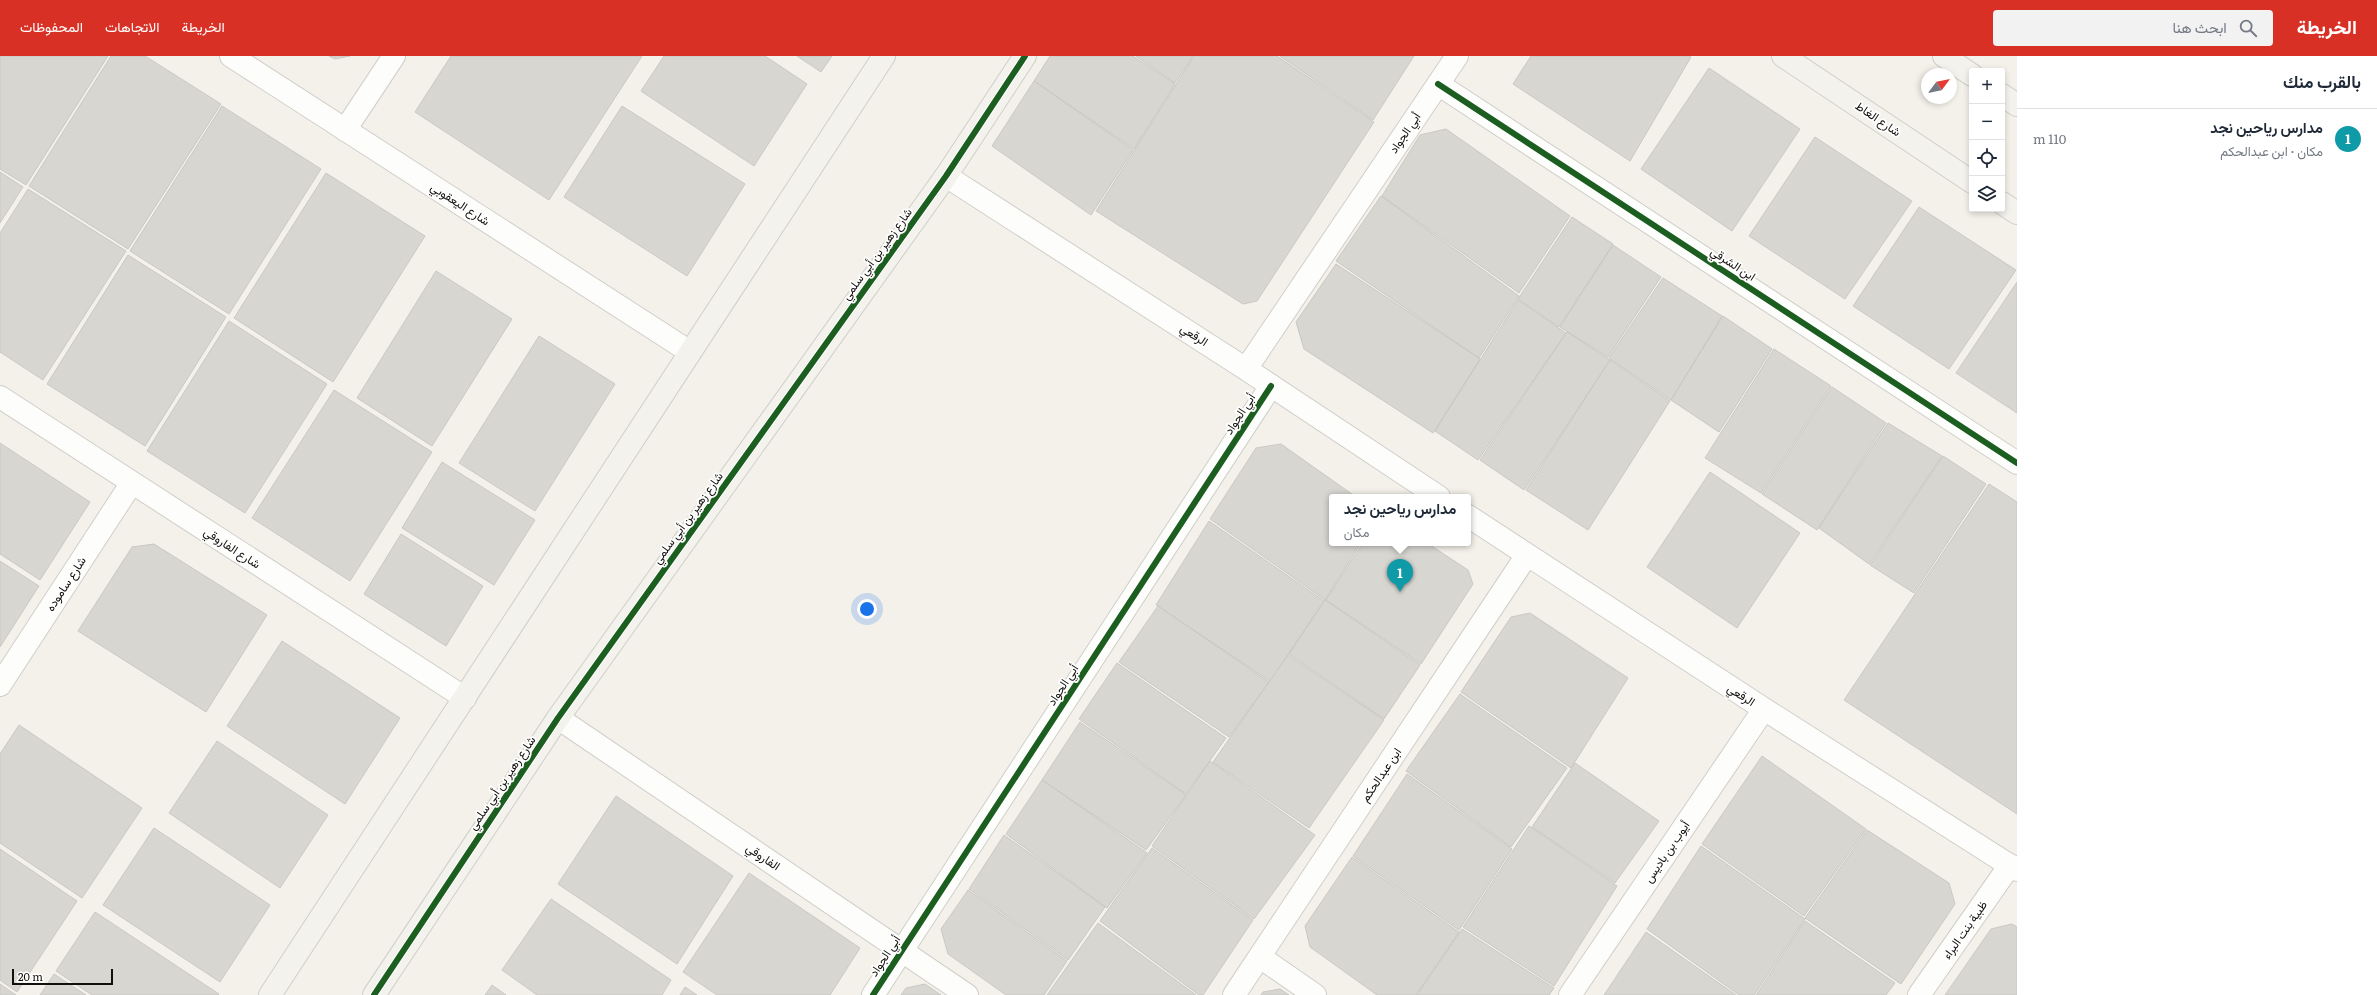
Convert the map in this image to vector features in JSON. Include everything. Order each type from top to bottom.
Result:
[{"type":"street","name":"شارع اليعقوبي","points":[[231,56],[690,352]]},
{"type":"street","points":[[345,130],[394,56]]},
{"type":"street","points":[[270,995],[884,56]]},
{"type":"street","name":"شارع زهير بن أبي سلمي","points":[[374,995],[558,718],[946,176],[1025,56]]},
{"type":"street","name":"أبي الجواد","points":[[1246,369],[1457,56]]},
{"type":"street","name":"شارع الغاط","points":[[1783,56],[1969,180]]},
{"type":"street","points":[[1944,56],[1969,73]]},
{"type":"street","name":"ابن الشرقي","points":[[1438,84],[2017,463]]},
{"type":"street","points":[[2005,97],[2017,105]]},
{"type":"street","name":"الرقعي","points":[[946,176],[1246,369],[1434,494]]},
{"type":"street","points":[[2005,204],[2017,213]]},
{"type":"street","name":"أبي الجواد","points":[[872,995],[1271,386]]},
{"type":"street","name":"شارع الفاروقي","points":[[0,397],[131,484],[465,698]]},
{"type":"street","name":"شارع ساموده","points":[[0,685],[131,484]]},
{"type":"street","name":"الرقعي","points":[[1471,518],[1764,709],[2014,868]]},
{"type":"street","name":"ابن عبدالحكم","points":[[1234,995],[1527,555]]},
{"type":"street","name":"أيوب بن باديس","points":[[1570,995],[1764,709]]},
{"type":"street","name":"الفاروقي","points":[[558,718],[967,995]]},
{"type":"street","name":"ظبية بنت البراء","points":[[1919,995],[2014,868]]},
{"type":"street","points":[[1260,957],[1316,995]]},
{"type":"building","points":[[0,56],[108,56],[26,185],[0,169]]},
{"type":"building","points":[[111,56],[145,56],[221,104],[128,249],[29,186]]},
{"type":"building","points":[[329,56],[350,56],[335,59]]},
{"type":"building","points":[[451,56],[642,56],[549,200],[415,112]]},
{"type":"building","points":[[664,56],[765,56],[807,84],[754,166],[641,91]]},
{"type":"building","points":[[797,56],[832,56],[821,72]]},
{"type":"building","points":[[1050,56],[1133,56],[1175,84],[1134,149],[1034,81]]},
{"type":"building","points":[[1136,56],[1193,56],[1175,83]]},
{"type":"building","points":[[1194,56],[1277,56],[1374,122],[1257,301],[1243,304],[1096,211]]},
{"type":"building","points":[[1280,56],[1414,56],[1373,120]]},
{"type":"building","points":[[1531,56],[1691,57],[1630,161],[1513,84]]},
{"type":"building","points":[[1709,68],[1800,129],[1732,231],[1641,169]]},
{"type":"building","points":[[1034,81],[1133,150],[1091,215],[992,146]]},
{"type":"building","points":[[222,106],[321,169],[229,314],[130,251]]},
{"type":"building","points":[[622,106],[745,184],[687,276],[564,197]]},
{"type":"building","points":[[1446,129],[1570,216],[1519,293],[1382,196],[1420,135]]},
{"type":"building","points":[[1815,137],[1912,201],[1845,299],[1749,236]]},
{"type":"building","points":[[0,172],[23,187],[0,223]]},
{"type":"building","points":[[326,173],[425,236],[333,382],[234,318]]},
{"type":"building","points":[[28,189],[126,251],[43,380],[0,352],[0,233]]},
{"type":"building","points":[[1381,196],[1519,296],[1479,358],[1336,261]]},
{"type":"building","points":[[1919,207],[2016,270],[1949,369],[1853,306]]},
{"type":"building","points":[[1572,217],[1613,244],[1559,327],[1518,299]]},
{"type":"building","points":[[1613,245],[1661,277],[1608,357],[1560,327]]},
{"type":"building","points":[[128,255],[226,317],[145,446],[47,384]]},
{"type":"building","points":[[1336,264],[1480,359],[1433,433],[1304,349],[1296,322]]},
{"type":"building","points":[[436,271],[512,319],[432,446],[357,398]]},
{"type":"building","points":[[1663,278],[1722,316],[1671,400],[1609,358]]},
{"type":"building","points":[[2017,282],[2017,413],[1956,373]]},
{"type":"building","points":[[1518,300],[1566,333],[1478,460],[1435,431]]},
{"type":"building","points":[[1723,316],[1772,349],[1719,432],[1671,400]]},
{"type":"building","points":[[229,321],[327,384],[245,513],[147,451]]},
{"type":"building","points":[[1567,332],[1610,360],[1524,490],[1480,460]]},
{"type":"building","points":[[539,336],[615,384],[535,511],[459,463]]},
{"type":"building","points":[[1774,349],[1831,386],[1761,493],[1705,458]]},
{"type":"building","points":[[1610,360],[1670,401],[1588,530],[1526,490]]},
{"type":"building","points":[[1832,387],[1886,423],[1817,530],[1762,494]]},
{"type":"building","points":[[334,390],[432,452],[350,581],[252,518]]},
{"type":"building","points":[[1888,423],[1942,456],[1869,564],[1819,528]]},
{"type":"building","points":[[0,443],[90,502],[40,580],[0,554]]},
{"type":"building","points":[[1281,444],[1352,494],[1329,494],[1329,546],[1359,546],[1325,600],[1210,519],[1256,448]]},
{"type":"building","points":[[1943,456],[1986,484],[1914,593],[1870,565]]},
{"type":"building","points":[[442,462],[535,520],[494,585],[402,528]]},
{"type":"building","points":[[1710,472],[1800,533],[1737,628],[1647,567]]},
{"type":"building","points":[[1989,484],[2017,502],[2017,814],[1844,700]]},
{"type":"building","points":[[1209,521],[1324,601],[1270,681],[1156,605]]},
{"type":"building","points":[[401,534],[483,586],[446,646],[364,594]]},
{"type":"building","points":[[154,544],[267,615],[206,712],[78,631],[132,547]]},
{"type":"building","points":[[1361,546],[1432,546],[1468,570],[1473,584],[1421,664],[1326,600]]},
{"type":"building","points":[[0,561],[39,586],[0,647]]},
{"type":"building","points":[[1325,600],[1420,665],[1384,719],[1289,654]]},
{"type":"building","points":[[1158,606],[1269,682],[1229,737],[1119,662]]},
{"type":"building","points":[[1530,613],[1628,678],[1571,768],[1461,692],[1511,617]]},
{"type":"building","points":[[282,641],[400,718],[345,804],[227,726]]},
{"type":"building","points":[[1288,655],[1384,720],[1309,828],[1213,762]]},
{"type":"building","points":[[1117,663],[1226,738],[1186,794],[1079,719]]},
{"type":"building","points":[[1460,694],[1567,768],[1511,847],[1406,771]]},
{"type":"building","points":[[1080,722],[1186,795],[1146,850],[1042,780]]},
{"type":"building","points":[[19,725],[142,808],[82,898],[0,843],[0,754]]},
{"type":"building","points":[[217,741],[328,815],[280,888],[169,813]]},
{"type":"building","points":[[1762,756],[1866,829],[1804,916],[1702,844]]},
{"type":"building","points":[[1210,761],[1315,835],[1254,919],[1152,846]]},
{"type":"building","points":[[1575,763],[1659,821],[1615,883],[1532,827]]},
{"type":"building","points":[[1407,774],[1512,849],[1459,930],[1353,856]]},
{"type":"building","points":[[1042,780],[1147,853],[1107,908],[1006,834]]},
{"type":"building","points":[[616,796],[733,876],[677,964],[558,884]]},
{"type":"building","points":[[1529,826],[1617,886],[1554,986],[1463,927]]},
{"type":"building","points":[[154,828],[270,905],[220,982],[103,905]]},
{"type":"building","points":[[1867,830],[1949,883],[1955,904],[1901,984],[1805,918]]},
{"type":"building","points":[[1004,835],[1105,907],[1068,960],[969,889]]},
{"type":"building","points":[[1701,846],[1805,919],[1754,995],[1739,995],[1647,929]]},
{"type":"building","points":[[1152,848],[1253,920],[1203,995],[1199,995],[1100,921]]},
{"type":"building","points":[[0,849],[77,901],[17,992],[0,980]]},
{"type":"building","points":[[1352,857],[1459,932],[1416,995],[1377,995],[1310,947],[1305,926]]},
{"type":"building","points":[[749,873],[860,948],[830,995],[717,995],[683,972]]},
{"type":"building","points":[[968,890],[1067,961],[1044,995],[1006,995],[948,954],[941,929]]},
{"type":"building","points":[[551,899],[671,980],[662,995],[537,995],[502,970]]},
{"type":"building","points":[[95,912],[219,994],[92,995],[56,971]]},
{"type":"building","points":[[1805,921],[1895,983],[1886,995],[1756,995]]},
{"type":"building","points":[[1098,923],[1196,995],[1047,995]]},
{"type":"building","points":[[2012,924],[2017,927],[2017,995],[1945,995],[1991,929]]},
{"type":"building","points":[[1462,929],[1554,988],[1549,995],[1417,995]]},
{"type":"building","points":[[1646,932],[1736,995],[1604,995]]},
{"type":"building","points":[[54,974],[86,995],[40,995]]},
{"type":"building","points":[[0,984],[16,995],[0,995]]},
{"type":"building","points":[[925,984],[941,995],[901,995],[906,988]]},
{"type":"building","points":[[492,985],[506,995],[485,995]]},
{"type":"building","points":[[685,987],[697,995],[680,995]]},
{"type":"building","points":[[1280,989],[1289,995],[1261,995],[1263,992]]},
{"type":"cycle path","points":[[374,995],[558,718],[946,176],[1025,56]]},
{"type":"cycle path","points":[[1438,84],[2017,463]]},
{"type":"cycle path","points":[[873,995],[1271,386]]},
{"type":"place","name":"مدارس رياحين نجد","points":[[1400,592]]}]
